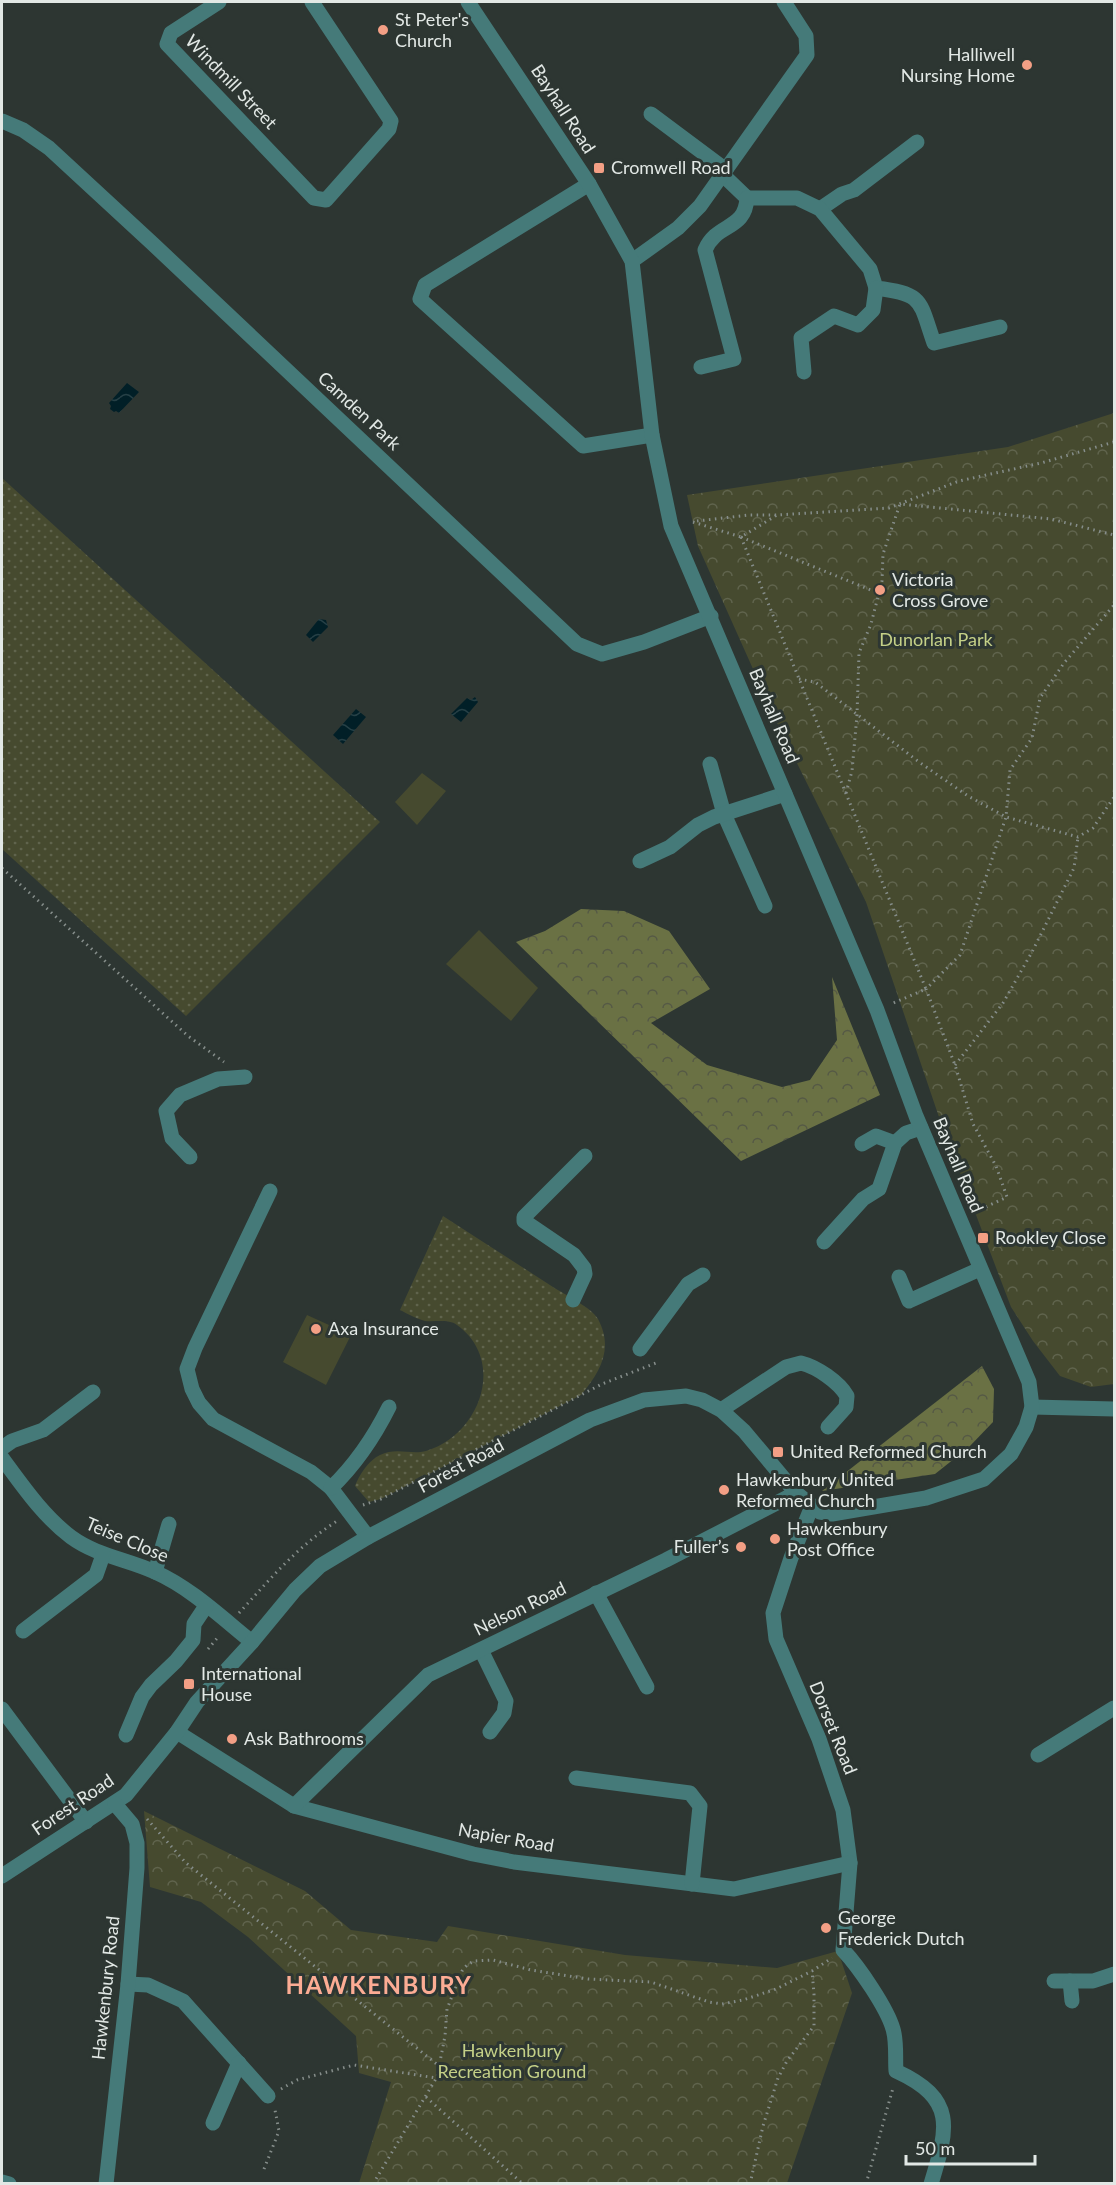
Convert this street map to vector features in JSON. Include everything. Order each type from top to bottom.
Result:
[{"type":"street","name":"Windmill Street","points":[[219,2],[171,33],[167,44],[314,198],[326,200],[389,129],[391,121],[312,2]]},
{"type":"street","name":"Bayhall Road","points":[[468,2],[589,184],[632,261],[652,435],[671,526],[877,1010],[921,1128],[1029,1382],[1032,1407],[1026,1427],[1011,1454]]},
{"type":"street","points":[[632,261],[678,228],[700,206],[807,55],[806,36],[784,2]]},
{"type":"street","points":[[651,114],[725,172],[747,198],[742,217],[710,238],[705,250],[734,359],[701,367]]},
{"type":"street","name":"Camden Park","points":[[2,121],[23,130],[49,148],[577,644],[602,654],[644,642],[711,616]]},
{"type":"street","points":[[820,209],[854,190],[917,142]]},
{"type":"street","points":[[589,184],[425,285],[420,299],[583,446],[652,435]]},
{"type":"street","points":[[747,198],[797,198],[820,209],[870,270],[876,288],[873,310],[858,324],[834,316],[801,338],[804,372]]},
{"type":"street","points":[[876,288],[904,291],[920,302],[934,343],[1000,327]]},
{"type":"street","points":[[710,764],[724,814],[765,906]]},
{"type":"street","points":[[640,861],[670,847],[698,825],[786,794]]},
{"type":"street","points":[[190,1157],[172,1138],[166,1111],[180,1095],[218,1078],[245,1077]]},
{"type":"street","points":[[824,1242],[863,1199],[879,1189],[895,1143],[906,1133],[921,1128]]},
{"type":"street","points":[[862,1144],[876,1136],[895,1143]]},
{"type":"street","points":[[573,1300],[585,1274],[581,1262],[524,1221],[524,1217],[585,1156]]},
{"type":"street","points":[[270,1191],[195,1348],[187,1369],[192,1389],[199,1403],[213,1419],[293,1461],[331,1488],[368,1536]]},
{"type":"street","points":[[899,1277],[909,1301],[980,1269]]},
{"type":"street","points":[[640,1349],[688,1284],[703,1275]]},
{"type":"street","points":[[721,1410],[786,1367],[801,1363],[816,1369],[847,1396],[846,1407],[828,1427]]},
{"type":"street","points":[[2,1448],[12,1441],[43,1430],[93,1392]]},
{"type":"street","name":"Forest Road","points":[[2,1876],[120,1799],[177,1732],[197,1702],[252,1642],[295,1590],[320,1566],[368,1536],[590,1420],[644,1400],[686,1396],[702,1400],[721,1410],[744,1431],[796,1493],[820,1512],[832,1514],[926,1498],[984,1479],[1011,1454]]},
{"type":"street","points":[[331,1488],[360,1457],[375,1436],[389,1407]]},
{"type":"street","points":[[1032,1407],[1114,1409]]},
{"type":"street","name":"Teise Close","points":[[2,1458],[42,1510],[85,1546],[103,1555],[155,1572],[207,1606],[252,1642]]},
{"type":"street","name":"Nelson Road","points":[[294,1806],[428,1675],[666,1560],[796,1493]]},
{"type":"street","name":"Dorset Road","points":[[812,1506],[791,1558],[773,1613],[776,1639],[834,1782],[843,1810],[850,1863],[843,1950]]},
{"type":"street","points":[[155,1572],[163,1528]]},
{"type":"street","points":[[23,1631],[96,1575],[103,1555]]},
{"type":"street","points":[[596,1593],[646,1687]]},
{"type":"street","points":[[132,1729],[142,1697],[151,1685],[177,1661],[193,1640],[194,1624],[207,1606]]},
{"type":"street","points":[[481,1650],[506,1701],[504,1713],[490,1732]]},
{"type":"street","points":[[1038,1755],[1114,1708]]},
{"type":"street","points":[[2,1710],[86,1822]]},
{"type":"street","name":"Napier Road","points":[[177,1732],[294,1806],[472,1854],[514,1862],[734,1889],[850,1863]]},
{"type":"street","points":[[576,1778],[690,1793],[700,1806],[692,1884]]},
{"type":"street","name":"Hawkenbury Road","points":[[106,2184],[128,1984],[137,1868],[137,1843],[132,1824],[120,1799]]},
{"type":"street","points":[[843,1950],[858,1968],[883,2007],[893,2030],[896,2071],[916,2080],[935,2096],[944,2115],[943,2145],[931,2184]]},
{"type":"street","points":[[1054,1981],[1093,1981],[1114,1974]]},
{"type":"street","points":[[1070,1981],[1072,2001]]},
{"type":"street","points":[[128,1984],[148,1985],[183,2001],[268,2096]]},
{"type":"street","points":[[213,2123],[239,2063]]},
{"type":"street","points":[[2,2182],[9,2184]]},
{"type":"path","points":[[671,526],[750,515],[879,509],[900,504],[959,482],[1041,463],[1114,442]]},
{"type":"path","points":[[900,504],[1052,519],[1114,535]]},
{"type":"path","points":[[846,793],[852,771],[859,653],[872,624],[882,581],[883,554],[900,504]]},
{"type":"path","points":[[741,537],[777,515]]},
{"type":"path","points":[[693,522],[741,537],[879,593]]},
{"type":"path","points":[[741,537],[926,989],[955,1065],[973,1124],[996,1166],[1007,1197],[960,1220]]},
{"type":"path","points":[[877,1010],[926,989],[960,955],[1006,817],[1010,770],[1032,738],[1040,698],[1064,663],[1114,605]]},
{"type":"path","points":[[799,679],[815,682],[958,789],[1006,817],[1078,837],[1093,828],[1114,797]]},
{"type":"path","points":[[955,1065],[1003,1003],[1032,952],[1074,868],[1078,837]]},
{"type":"path","points":[[2,868],[188,1036],[245,1077]]},
{"type":"path","points":[[120,1799],[186,1863],[440,2067]]},
{"type":"path","points":[[373,2184],[436,2078],[445,2036],[447,2009],[462,1971],[474,1961],[493,1960],[561,1976],[651,1982],[709,2002],[722,2004],[776,1989],[812,1971],[843,1950]]},
{"type":"path","points":[[750,2184],[763,2126],[778,2078],[787,2061],[814,2026],[812,1971]]},
{"type":"path","points":[[264,2169],[279,2131],[278,2121],[268,2096],[297,2080],[354,2065],[436,2078]]},
{"type":"path","points":[[866,2184],[896,2071]]},
{"type":"path","points":[[426,2097],[523,2184]]},
{"type":"green space","name":"Dunorlan Park","points":[[1114,413],[1114,1384],[1091,1387],[1060,1376],[1011,1307],[940,1120],[866,902],[779,727],[698,546],[687,495],[1008,447]]},
{"type":"green space","points":[[2,478],[380,822],[186,1016],[2,849]]},
{"type":"green space","points":[[422,773],[446,791],[417,825],[395,802]]},
{"type":"green space","points":[[581,909],[624,911],[669,931],[710,989],[651,1023],[707,1065],[782,1087],[810,1080],[837,1040],[832,977],[880,1095],[741,1161],[516,942],[545,931]]},
{"type":"green space","points":[[479,930],[538,988],[511,1021],[446,964]]},
{"type":"green space","points":[[443,1216],[590,1310],[598,1319],[603,1330],[605,1350],[603,1360],[594,1378],[581,1395],[381,1499],[369,1502],[355,1486],[372,1460],[380,1455],[398,1451],[426,1451],[445,1442],[461,1430],[473,1414],[480,1396],[483,1376],[481,1358],[472,1340],[454,1323],[425,1321],[400,1310]]},
{"type":"green space","points":[[307,1315],[351,1335],[326,1385],[283,1362]]},
{"type":"green space","points":[[982,1366],[994,1389],[993,1422],[969,1447],[935,1474],[822,1491]]},
{"type":"green space","name":"Hawkenbury Recreation Ground","points":[[144,1811],[305,1891],[351,1930],[437,1942],[448,1926],[625,1955],[777,1968],[838,1951],[852,1993],[787,2183],[359,2183],[391,2082],[359,2073],[356,2036],[248,1937],[201,1902],[150,1887]]},
{"type":"water","points":[[127,383],[139,392],[119,413],[114,412],[110,409],[109,403]]},
{"type":"water","points":[[319,619],[326,620],[328,627],[313,642],[306,635]]},
{"type":"water","points":[[475,697],[478,702],[461,722],[451,714],[467,698],[471,700]]},
{"type":"water","points":[[356,709],[366,717],[343,744],[333,735]]},
{"type":"place","name":"St Peter's Church","points":[[383,30]]},
{"type":"place","name":"Halliwell Nursing Home","points":[[1027,65]]},
{"type":"place","name":"Cromwell Road","points":[[599,168]]},
{"type":"place","name":"Victoria Cross Grove","points":[[880,590]]},
{"type":"place","name":"Rookley Close","points":[[983,1238]]},
{"type":"place","name":"Axa Insurance","points":[[316,1329]]},
{"type":"place","name":"United Reformed Church","points":[[778,1452]]},
{"type":"place","name":"Hawkenbury United Reformed Church","points":[[724,1490]]},
{"type":"place","name":"Hawkenbury Post Office","points":[[775,1539]]},
{"type":"place","name":"Fuller’s","points":[[741,1547]]},
{"type":"place","name":"International House","points":[[189,1684]]},
{"type":"place","name":"Ask Bathrooms","points":[[232,1739]]},
{"type":"place","name":"George Frederick Dutch","points":[[826,1928]]},
{"type":"district","name":"HAWKENBURY","points":[[379,1986]]}]
